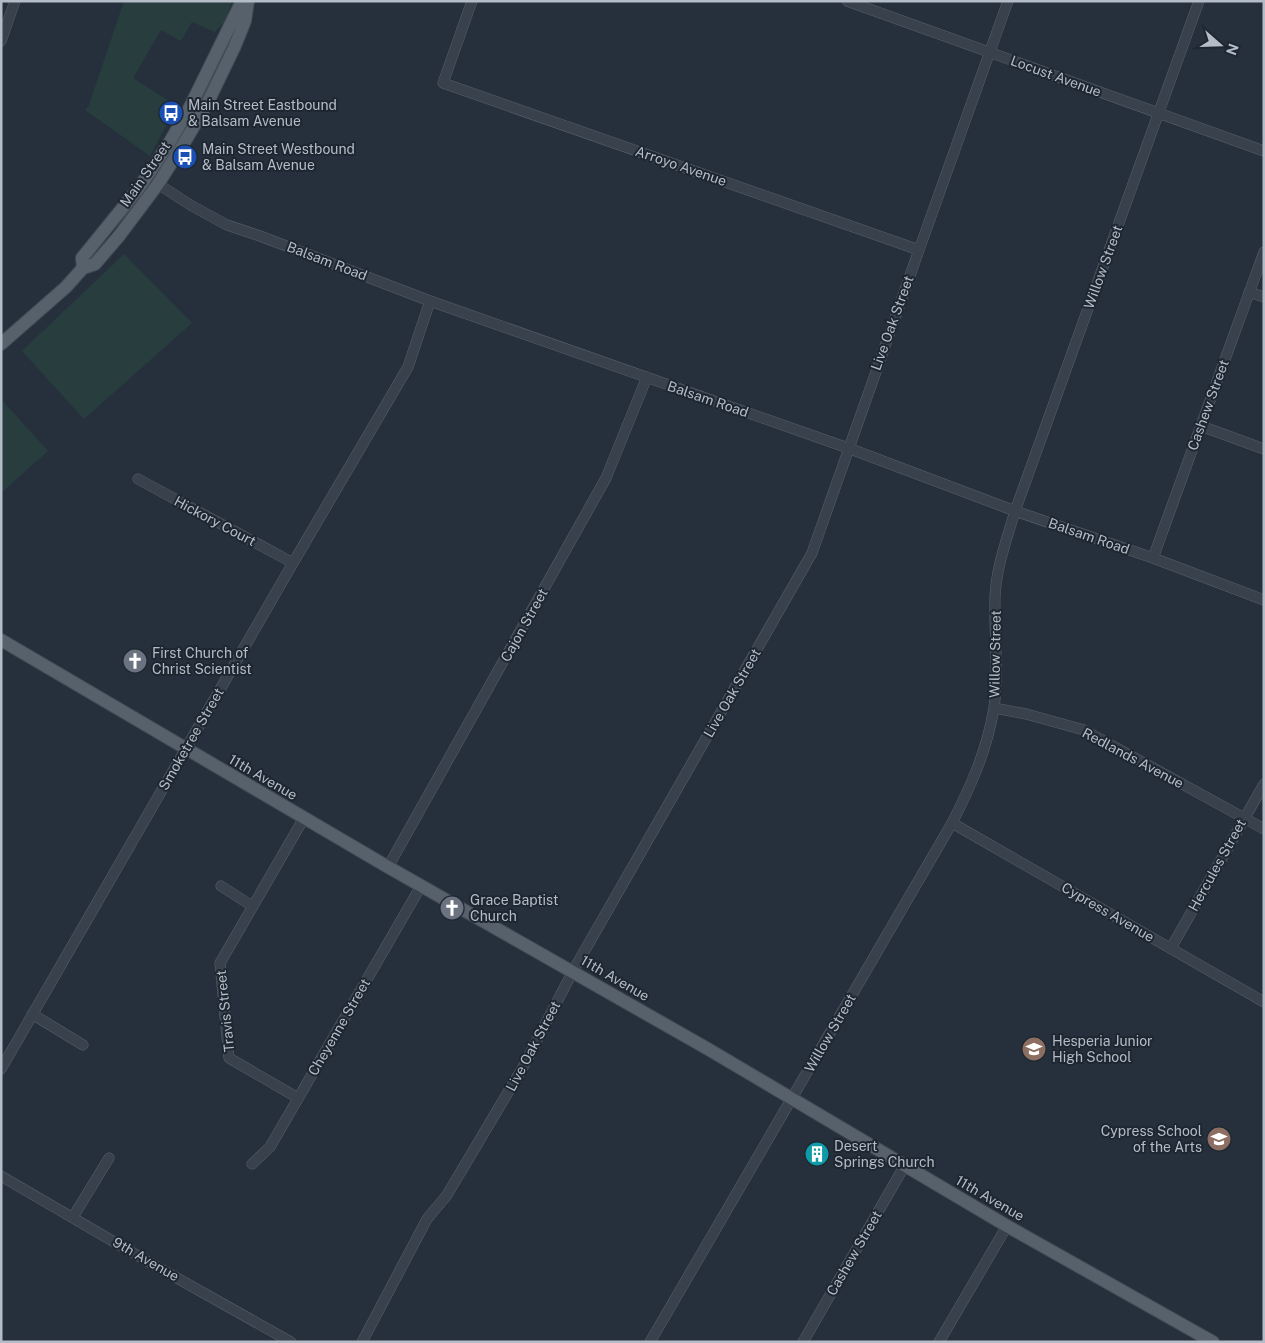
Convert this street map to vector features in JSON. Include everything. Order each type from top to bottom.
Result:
[{"type":"main road","name":"Main Street","points":[[83,268],[82,258],[138,189],[168,145],[190,107],[242,1]]},
{"type":"main road","name":"Main Street","points":[[1,344],[66,287],[83,268],[95,264],[120,236],[158,184],[216,86],[245,21],[248,1]]},
{"type":"main road","points":[[158,184],[159,172],[184,128],[190,107]]},
{"type":"main road","name":"11th Avenue","points":[[1,640],[388,867],[708,1048],[1007,1226],[1213,1342]]},
{"type":"street","points":[[1,41],[15,1]]},
{"type":"street","name":"Arroyo Avenue","points":[[472,1],[443,83],[919,250]]},
{"type":"street","name":"Locust Avenue","points":[[847,1],[1264,151]]},
{"type":"street","name":"Live Oak Street","points":[[362,1342],[427,1219],[447,1195],[523,1067],[573,971],[812,553],[1008,1]]},
{"type":"street","name":"Willow Street","points":[[650,1342],[952,823],[982,760],[994,708],[996,681],[996,582],[1015,511],[1199,1]]},
{"type":"street","name":"Balsam Road","points":[[158,184],[192,206],[227,225],[430,301],[848,448],[1015,511],[1153,558],[1264,600]]},
{"type":"street","name":"Cashew Street","points":[[1153,558],[1264,252]]},
{"type":"street","points":[[1249,292],[1264,297]]},
{"type":"street","name":"Smoketree Street","points":[[1,1069],[408,367],[430,301]]},
{"type":"street","name":"Cajon Street","points":[[388,867],[606,478],[647,378]]},
{"type":"street","points":[[1201,426],[1264,449]]},
{"type":"street","name":"Hickory Court","points":[[138,479],[293,563]]},
{"type":"street","name":"Redlands Avenue","points":[[994,708],[1026,714],[1084,730],[1264,829]]},
{"type":"street","name":"Hercules Street","points":[[1171,948],[1264,784]]},
{"type":"street","name":"Travis Street","points":[[298,1098],[229,1058],[220,963],[304,818]]},
{"type":"street","name":"Cypress Avenue","points":[[952,823],[1264,1002]]},
{"type":"street","points":[[222,886],[252,906]]},
{"type":"street","name":"Cheyenne Street","points":[[252,1164],[270,1146],[421,886]]},
{"type":"street","points":[[32,1014],[83,1045]]},
{"type":"street","points":[[73,1217],[109,1158]]},
{"type":"street","name":"Cashew Street","points":[[803,1342],[906,1165]]},
{"type":"street","name":"9th Avenue","points":[[1,1176],[291,1342]]},
{"type":"street","points":[[939,1342],[1007,1226]]},
{"type":"green space","points":[[124,1],[232,1],[226,20],[215,32],[192,22],[181,41],[161,30],[133,78],[177,106],[150,156],[85,110],[89,105]]},
{"type":"green space","points":[[124,254],[192,323],[84,419],[22,351]]},
{"type":"green space","points":[[1,399],[48,451],[1,493]]},
{"type":"place","name":"Main Street Eastbound & Balsam Avenue","points":[[171,113]]},
{"type":"place","name":"Main Street Westbound & Balsam Avenue","points":[[185,157]]},
{"type":"place","name":"First Church of Christ Scientist","points":[[135,661]]},
{"type":"place","name":"Grace Baptist Church","points":[[452,908]]},
{"type":"place","name":"Hesperia Junior High School","points":[[1034,1049]]},
{"type":"place","name":"Cypress School of the Arts","points":[[1219,1139]]},
{"type":"place","name":"Desert Springs Church","points":[[817,1154]]}]
